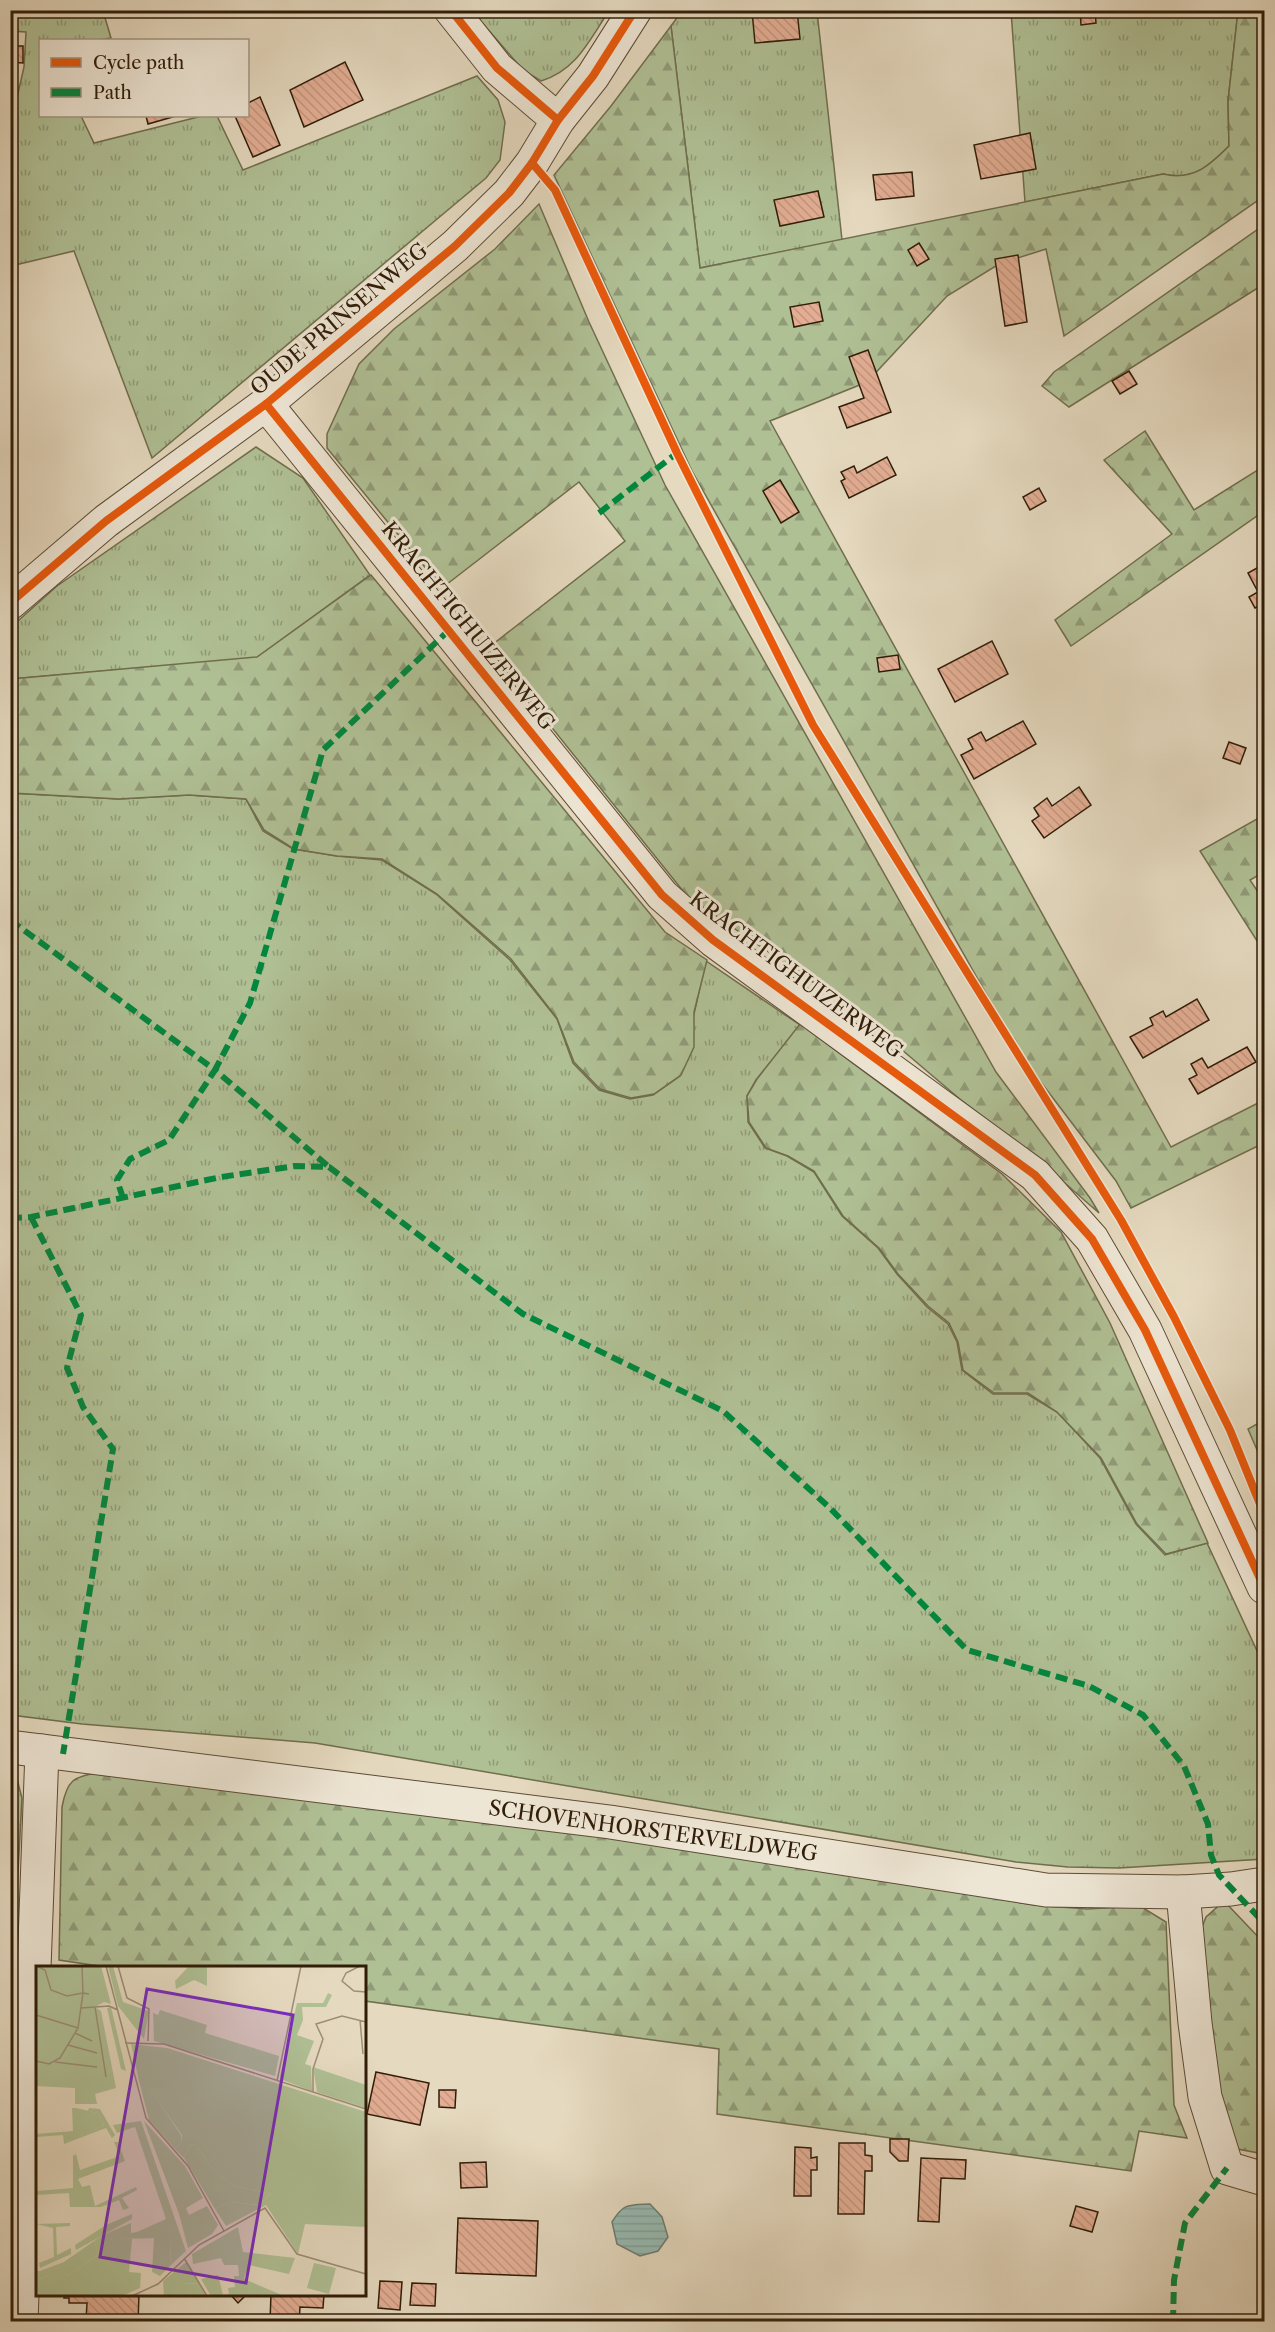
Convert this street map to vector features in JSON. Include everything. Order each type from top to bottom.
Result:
[{"type":"street","points":[[451,10],[497,68],[558,120]]},
{"type":"street","name":"OUDE PRINSENWEG","points":[[10,603],[106,521],[266,404],[393,300],[463,238],[509,193],[532,163],[558,120],[593,76],[635,10]]},
{"type":"street","name":"KRACHTIGHUIZERWEG","points":[[266,404],[662,895],[713,940],[1035,1175],[1092,1239],[1145,1330],[1264,1587]]},
{"type":"street","name":"SCHOVENHORSTERVELDWEG","points":[[21,2322],[26,1749],[610,1822],[1046,1890],[1184,1892],[1264,1884]]},
{"type":"street","points":[[1184,1892],[1195,2023],[1205,2097],[1227,2168],[1264,2179]]},
{"type":"green space","points":[[11,10],[103,11],[111,38],[39,39],[39,117],[81,117],[94,143],[198,117],[217,117],[243,170],[477,76],[498,100],[505,122],[500,160],[486,178],[152,458],[74,251],[11,266],[11,124],[24,67],[26,32],[11,31]]},
{"type":"green space","points":[[472,11],[609,11],[573,62],[564,70],[541,81],[523,70]]},
{"type":"green space","points":[[682,11],[817,11],[842,240],[700,268],[671,26]]},
{"type":"green space","points":[[1011,11],[1238,11],[1228,101],[1229,146],[1214,160],[1192,173],[1174,176],[1163,174],[1025,202]]},
{"type":"green space","points":[[1238,11],[1264,11],[1264,196],[1064,336],[1046,249],[999,264],[947,296],[867,382],[770,421],[1171,1147],[1264,1100],[1264,1143],[1131,1208],[1116,1181],[1021,1056],[692,471],[554,175],[611,106],[671,26],[700,268],[1163,174],[1174,176],[1192,173],[1214,160],[1229,146],[1228,101]]},
{"type":"green space","points":[[539,204],[589,322],[665,485],[996,1072],[1099,1213],[1026,1149],[961,1100],[862,1016],[687,896],[488,648],[625,541],[579,482],[442,588],[327,448],[327,434],[359,364],[394,329],[495,249]]},
{"type":"green space","points":[[1264,225],[1264,284],[1069,407],[1042,386],[1054,372]]},
{"type":"green space","points":[[1145,431],[1194,510],[1264,466],[1264,511],[1071,646],[1055,620],[1172,534],[1104,460]]},
{"type":"green space","points":[[256,447],[303,478],[370,575],[256,658],[11,679],[10,628],[57,586]]},
{"type":"green space","points":[[371,575],[665,932],[707,960],[694,1012],[694,1047],[681,1075],[654,1094],[631,1098],[600,1089],[574,1062],[557,1018],[511,959],[437,894],[382,859],[337,856],[294,849],[264,830],[246,799],[189,795],[119,799],[11,793],[11,679],[257,657]]},
{"type":"green space","points":[[10,793],[119,799],[189,795],[246,799],[263,831],[293,849],[382,860],[436,894],[510,960],[557,1019],[573,1063],[599,1090],[630,1099],[653,1095],[680,1076],[706,961],[800,1025],[756,1080],[747,1096],[748,1122],[765,1148],[787,1156],[814,1172],[842,1216],[878,1248],[897,1274],[927,1307],[948,1324],[957,1342],[962,1370],[993,1394],[1027,1394],[1057,1412],[1100,1458],[1136,1524],[1165,1555],[1207,1543],[1264,1666],[1264,1859],[1119,1868],[1068,1867],[1016,1862],[315,1743],[82,1724],[11,1715]]},
{"type":"green space","points":[[1264,815],[1264,872],[1250,880],[1264,901],[1264,952],[1200,851]]},
{"type":"green space","points":[[800,1024],[1002,1174],[1061,1232],[1110,1323],[1208,1543],[1166,1554],[1137,1524],[1101,1458],[1057,1412],[1028,1393],[994,1393],[963,1370],[958,1342],[949,1323],[928,1306],[898,1274],[879,1248],[843,1216],[814,1171],[788,1156],[766,1148],[749,1122],[747,1096],[757,1079]]},
{"type":"green space","points":[[1264,1420],[1264,1466],[1248,1429]]},
{"type":"green space","points":[[11,1766],[14,1768],[22,1798],[11,1999]]},
{"type":"green space","points":[[99,1772],[611,1832],[1034,1905],[1087,1909],[1140,1906],[1166,1922],[1174,2105],[1187,2138],[1139,2131],[1131,2171],[717,2114],[719,2049],[366,2001],[366,1966],[99,1966],[59,1960],[62,1807],[69,1785],[83,1776]]},
{"type":"green space","points":[[1224,1901],[1264,1943],[1264,2154],[1227,2147],[1195,1945],[1206,1917]]},
{"type":"water","points":[[650,2204],[662,2217],[668,2237],[658,2251],[640,2256],[617,2244],[612,2222],[627,2206]]},
{"type":"building","points":[[797,10],[800,39],[755,43],[752,11]]},
{"type":"building","points":[[1080,10],[1095,10],[1096,23],[1081,25]]},
{"type":"building","points":[[10,46],[23,46],[23,63],[10,62]]},
{"type":"building","points":[[345,62],[363,100],[304,127],[290,90]]},
{"type":"building","points":[[260,97],[280,145],[253,157],[235,117],[249,117],[249,102]]},
{"type":"building","points":[[146,117],[172,117],[148,124]]},
{"type":"building","points":[[1030,133],[1036,169],[981,179],[974,145]]},
{"type":"building","points":[[912,172],[914,196],[876,200],[873,175]]},
{"type":"building","points":[[818,191],[824,217],[780,226],[774,200]]},
{"type":"building","points":[[919,243],[929,259],[917,266],[908,250]]},
{"type":"building","points":[[1018,255],[1027,322],[1005,326],[995,259]]},
{"type":"building","points":[[819,302],[823,321],[794,327],[790,307]]},
{"type":"building","points":[[868,350],[891,412],[847,428],[839,407],[864,398],[849,357]]},
{"type":"building","points":[[1129,371],[1137,384],[1120,394],[1112,381]]},
{"type":"building","points":[[887,457],[896,475],[849,498],[841,481],[845,479],[841,472],[854,466],[857,473]]},
{"type":"building","points":[[780,480],[799,512],[781,523],[763,491]]},
{"type":"building","points":[[1039,488],[1046,501],[1030,510],[1023,497]]},
{"type":"building","points":[[1264,564],[1264,604],[1255,608],[1249,597],[1258,592],[1248,573]]},
{"type":"building","points":[[992,641],[1008,674],[955,702],[938,669]]},
{"type":"building","points":[[898,655],[900,669],[879,672],[877,658]]},
{"type":"building","points":[[1023,721],[1036,744],[974,779],[961,755],[973,749],[968,739],[981,732],[986,741]]},
{"type":"building","points":[[1229,742],[1246,748],[1240,764],[1223,758]]},
{"type":"building","points":[[1079,787],[1091,805],[1044,838],[1032,821],[1039,816],[1034,808],[1047,798],[1052,806]]},
{"type":"building","points":[[1197,999],[1209,1020],[1143,1058],[1130,1037],[1153,1025],[1150,1018],[1163,1011],[1166,1017]]},
{"type":"building","points":[[1247,1047],[1256,1062],[1198,1094],[1189,1079],[1197,1075],[1191,1064],[1202,1058],[1208,1068]]},
{"type":"building","points":[[376,2072],[429,2083],[420,2125],[367,2114]]},
{"type":"building","points":[[439,2090],[456,2090],[455,2108],[439,2107]]},
{"type":"building","points":[[890,2139],[909,2139],[908,2161],[899,2161],[890,2152]]},
{"type":"building","points":[[839,2143],[865,2143],[865,2155],[872,2156],[872,2171],[865,2171],[864,2214],[838,2214]]},
{"type":"building","points":[[795,2147],[811,2148],[811,2158],[817,2157],[817,2170],[811,2170],[811,2196],[794,2196]]},
{"type":"building","points":[[921,2158],[966,2160],[965,2179],[941,2178],[939,2222],[918,2221]]},
{"type":"building","points":[[486,2162],[487,2187],[461,2188],[460,2163]]},
{"type":"building","points":[[1076,2206],[1098,2212],[1092,2232],[1070,2226]]},
{"type":"building","points":[[458,2218],[538,2221],[536,2276],[456,2273]]},
{"type":"building","points":[[380,2281],[402,2282],[400,2310],[378,2308]]},
{"type":"building","points":[[412,2283],[436,2284],[435,2306],[410,2305]]},
{"type":"building","points":[[64,2296],[139,2296],[138,2322],[86,2320],[87,2303],[69,2303],[69,2298],[64,2298]]},
{"type":"building","points":[[232,2296],[245,2296],[238,2303]]},
{"type":"building","points":[[271,2296],[324,2296],[323,2308],[300,2307],[299,2322],[270,2322]]},
{"type":"marked path","points":[[599,513],[677,453]]},
{"type":"marked path","points":[[10,920],[215,1070],[250,1003],[323,750],[448,631]]},
{"type":"marked path","points":[[123,1198],[117,1180],[130,1159],[169,1140],[215,1070],[329,1167]]},
{"type":"marked path","points":[[10,1218],[31,1217],[221,1177],[295,1166],[329,1167],[523,1314],[723,1411],[830,1508],[967,1650],[1089,1686],[1143,1715],[1184,1766],[1208,1824],[1211,1855],[1219,1875],[1264,1923]]},
{"type":"marked path","points":[[31,1217],[81,1315],[67,1368],[83,1407],[113,1449],[63,1754]]},
{"type":"marked path","points":[[1173,2322],[1174,2280],[1185,2223],[1227,2168]]},
{"type":"cycle path","points":[[451,10],[497,68],[558,120]]},
{"type":"cycle path","points":[[10,603],[106,521],[266,404],[455,246],[509,193],[532,163],[558,120],[593,76],[635,10]]},
{"type":"cycle path","points":[[532,163],[555,190],[677,453],[813,725],[1121,1220],[1174,1317],[1230,1430],[1264,1514]]},
{"type":"cycle path","points":[[266,404],[662,895],[713,940],[1035,1175],[1092,1239],[1145,1330],[1264,1587]]}]
